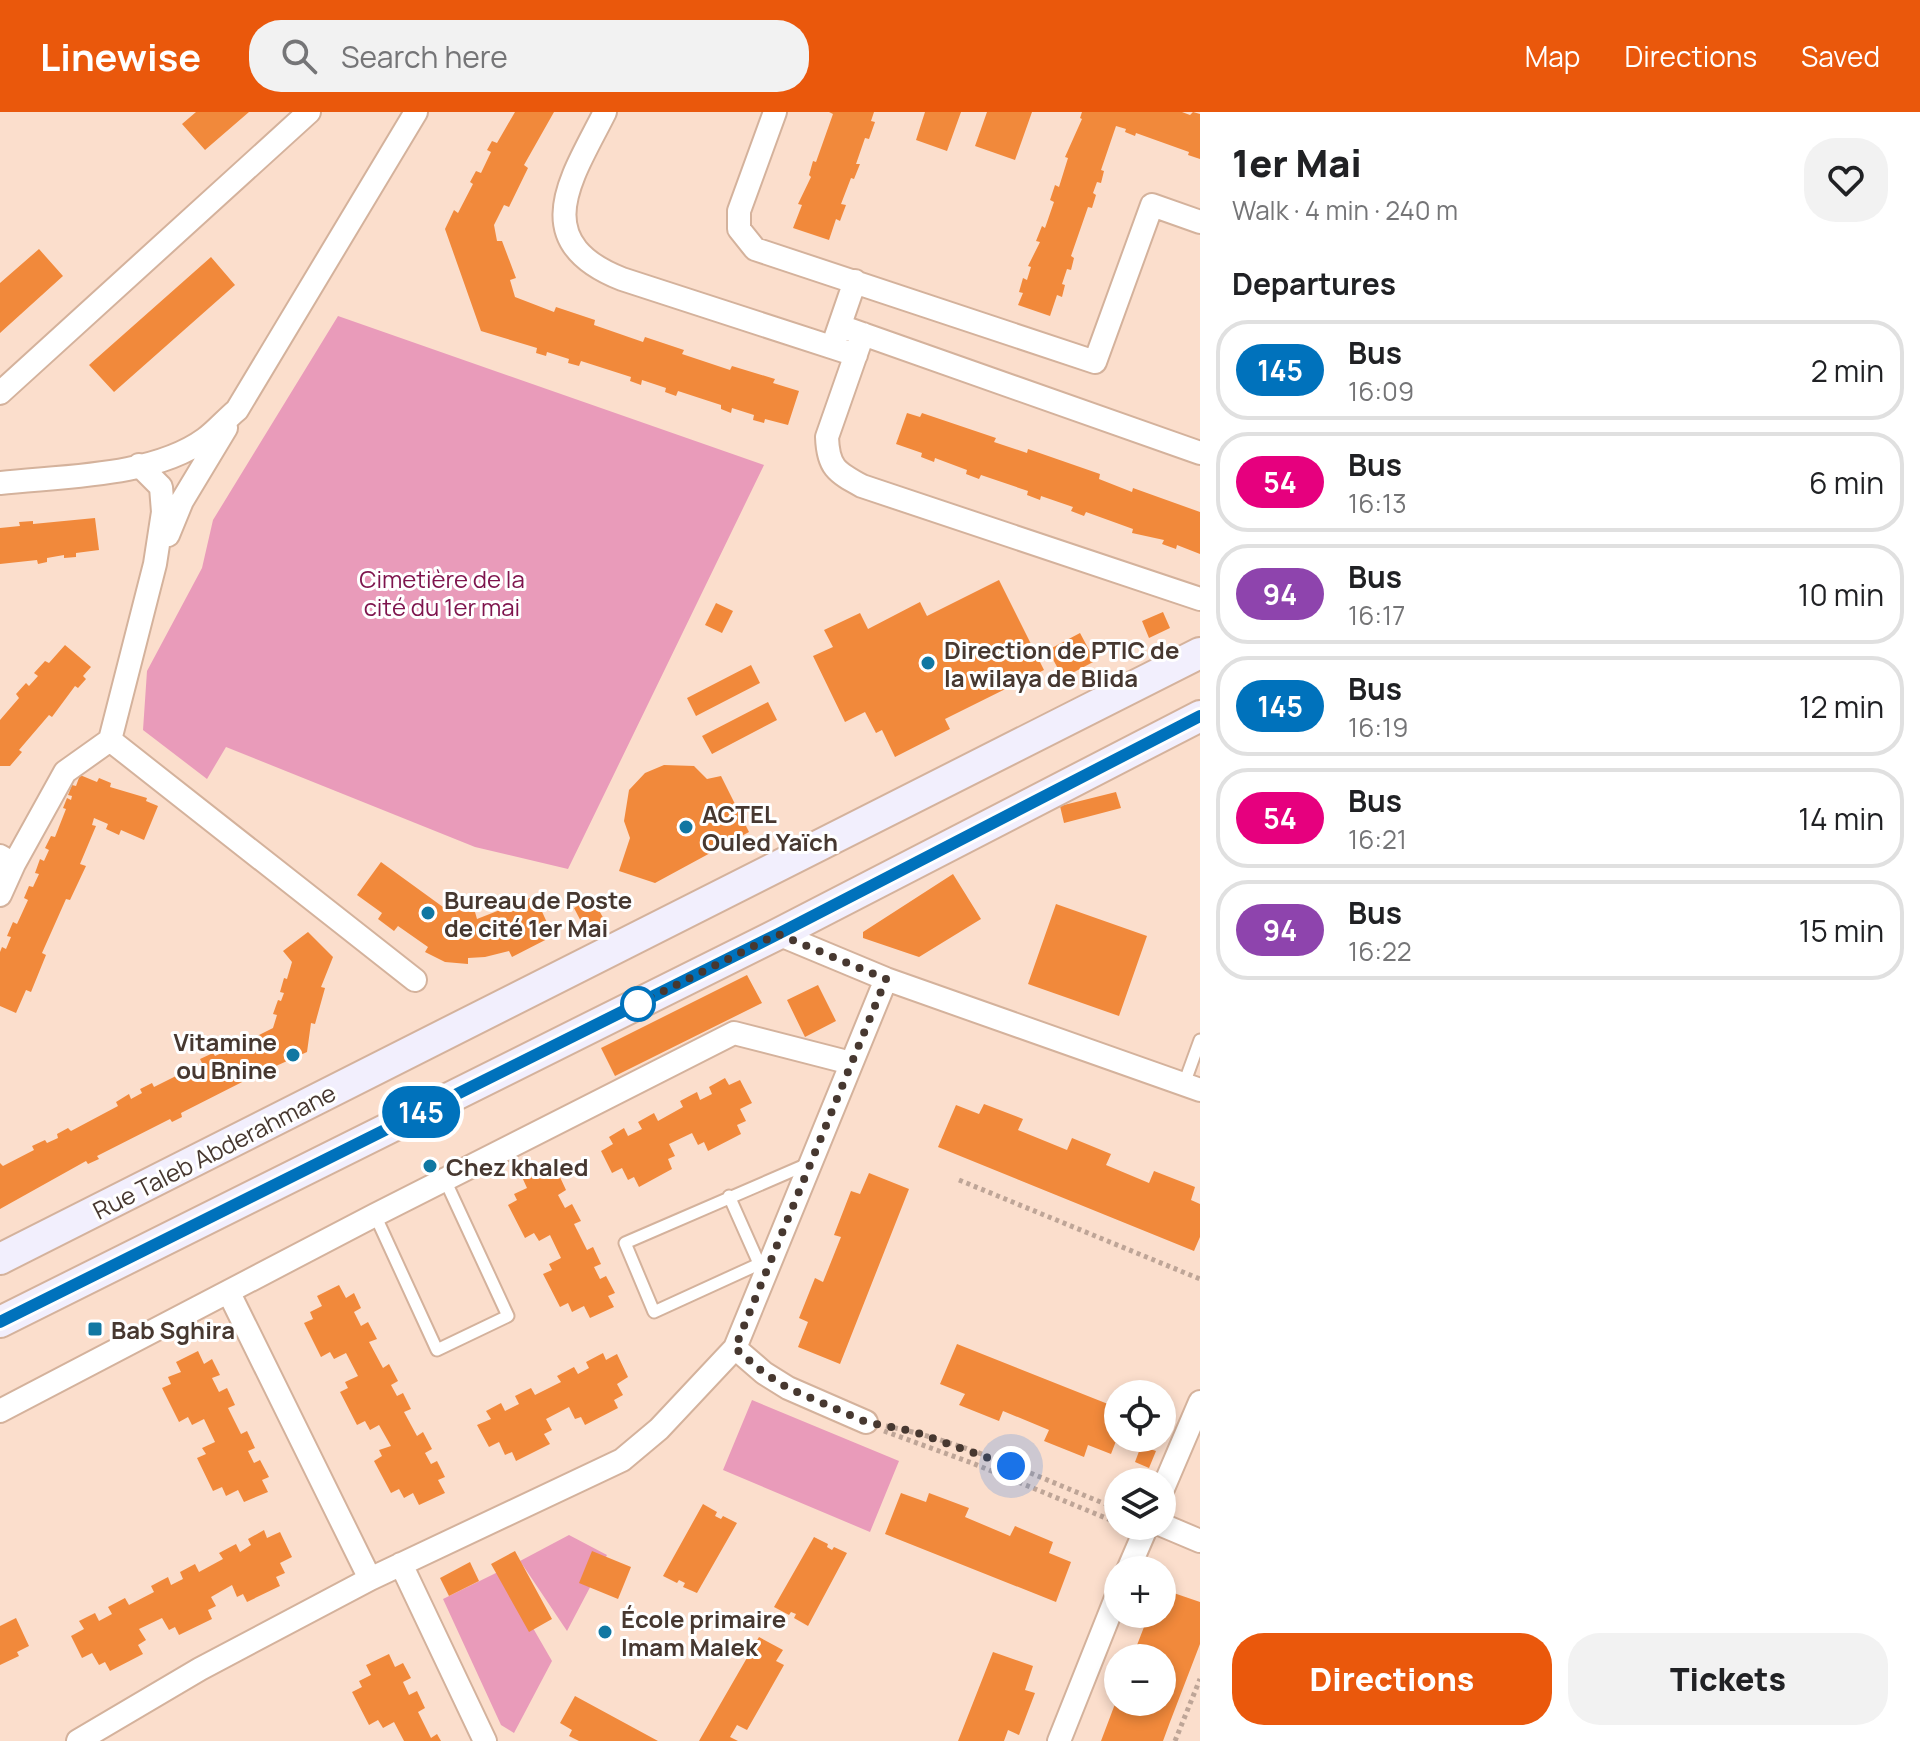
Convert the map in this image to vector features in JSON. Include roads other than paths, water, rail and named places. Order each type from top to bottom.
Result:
[{"type":"main road","name":"Rue Taleb Abderahmane","points":[[0,1259],[1200,653]]},
{"type":"main road","points":[[0,1322],[778,934],[1200,716]]},
{"type":"street","points":[[0,393],[309,112]]},
{"type":"street","points":[[155,564],[182,501],[416,112]]},
{"type":"street","points":[[605,112],[563,203],[565,225],[582,256],[600,270],[832,348],[860,345],[1200,453]]},
{"type":"street","points":[[775,112],[739,211],[739,229],[755,249],[1095,362],[1152,205],[1200,222]]},
{"type":"street","points":[[832,348],[855,281]]},
{"type":"street","points":[[840,326],[860,345]]},
{"type":"street","points":[[860,345],[827,437],[827,454],[832,466],[844,476],[862,486],[1200,599]]},
{"type":"street","points":[[0,483],[164,460],[204,440],[237,410]]},
{"type":"street","points":[[0,895],[7,860],[65,772],[110,740],[155,564],[163,512],[161,487],[139,465]]},
{"type":"street","points":[[110,740],[415,980]]},
{"type":"street","points":[[778,934],[886,979],[1192,1087]]},
{"type":"street","points":[[78,1741],[200,1669],[370,1579],[622,1460],[659,1429],[735,1348],[762,1270],[886,979]]},
{"type":"street","points":[[0,1411],[375,1215],[734,1033],[851,1063]]},
{"type":"street","points":[[229,1293],[370,1579]]},
{"type":"street","points":[[735,1348],[764,1373],[788,1388],[866,1422]]},
{"type":"street","points":[[1172,1468],[1200,1402]]},
{"type":"street","points":[[1176,1531],[1200,1541]]},
{"type":"street","points":[[401,1564],[485,1741]]},
{"type":"street","points":[[1059,1741],[1104,1628]]},
{"type":"lane","points":[[1192,1087],[1200,1040]]},
{"type":"lane","points":[[729,1196],[762,1270],[654,1312],[625,1243],[729,1196],[810,1163]]},
{"type":"lane","points":[[375,1215],[437,1350],[508,1316],[445,1180]]},
{"type":"place","name":"Direction de PTIC de la wilaya de Blida","points":[[928,663]]},
{"type":"place","name":"ACTEL Ouled Yaïch","points":[[686,827]]},
{"type":"place","name":"Bureau de Poste de cité 1er Mai","points":[[428,913]]},
{"type":"place","name":"Vitamine ou Bnine","points":[[293,1055]]},
{"type":"place","name":"Chez khaled","points":[[430,1166]]},
{"type":"place","name":"Bab Sghira","points":[[95,1329]]},
{"type":"place","name":"École primaire Imam Malek","points":[[605,1632]]},
{"type":"park label","name":"Cimetière de la cité du 1er mai","points":[[442,592]]}]
